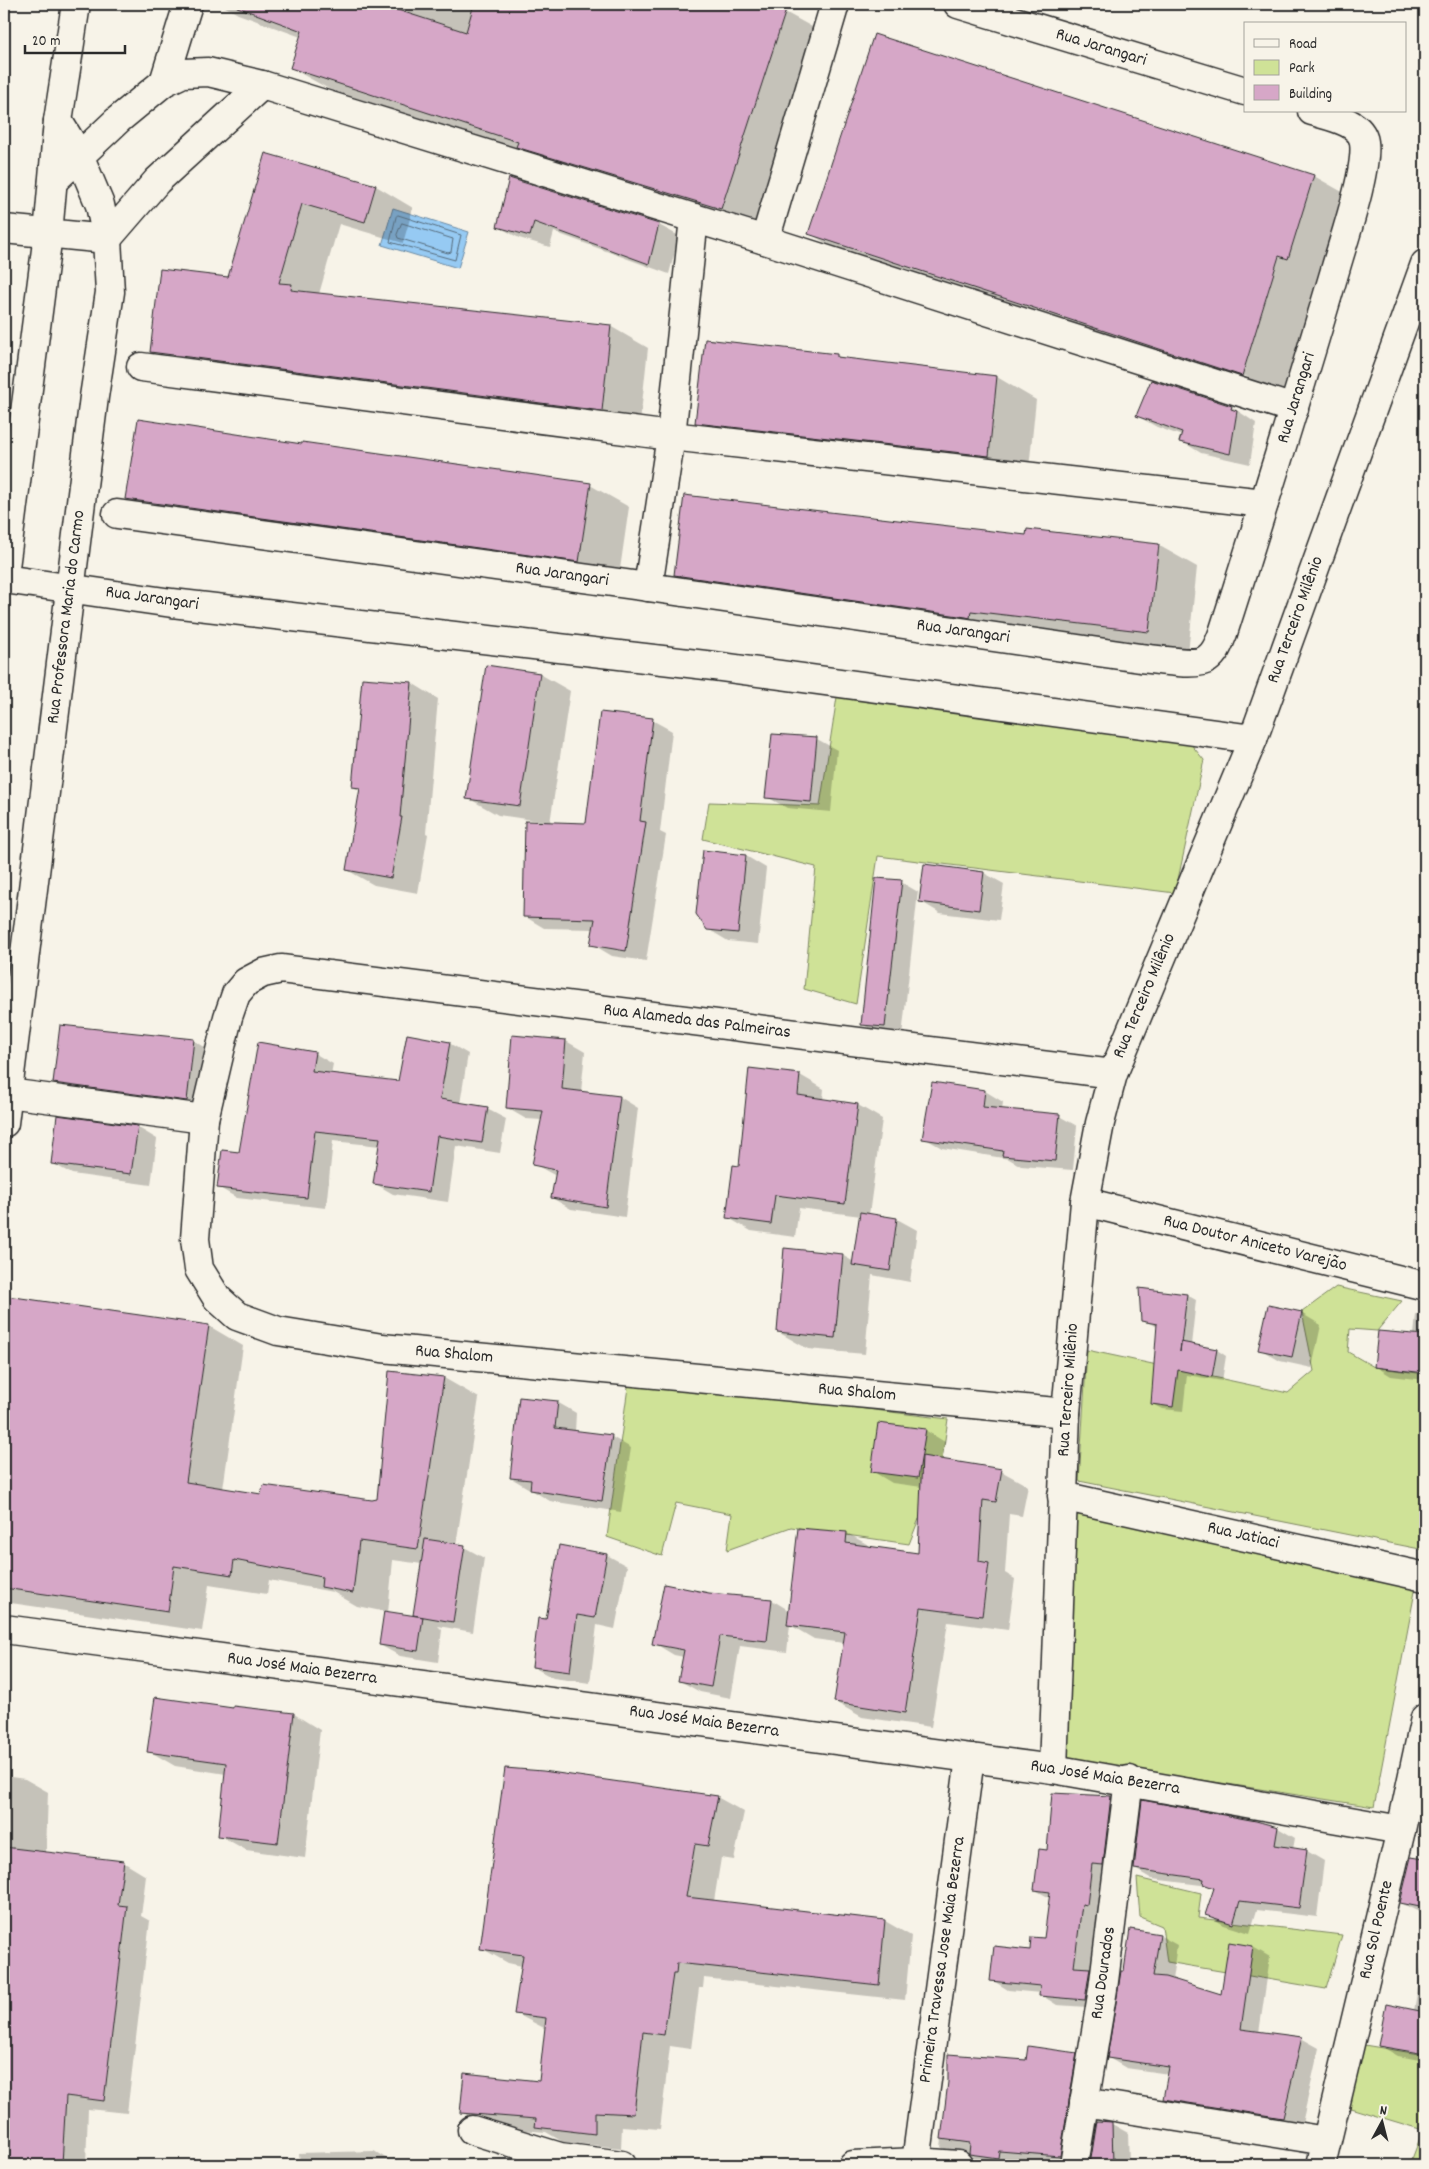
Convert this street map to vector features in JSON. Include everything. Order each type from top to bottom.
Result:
[{"type":"street","points":[[4,575],[48,234],[58,121],[76,4]]},
{"type":"street","points":[[164,82],[188,4]]},
{"type":"street","points":[[765,240],[835,4]]},
{"type":"street","name":"Rua Jarangari","points":[[958,4],[1244,91]]},
{"type":"street","points":[[53,180],[79,155],[164,82],[183,73],[208,72],[262,85],[765,240],[1294,409]]},
{"type":"street","points":[[4,229],[107,239],[157,180],[262,85]]},
{"type":"street","name":"Rua Jarangari","points":[[117,514],[648,587],[1140,658],[1192,662],[1206,661],[1216,650],[1223,633],[1294,409],[1354,206],[1364,156],[1364,141],[1357,129],[1339,119],[1315,112]]},
{"type":"street","name":"Rua Professora Maria do Carmo","points":[[4,1123],[94,397],[110,292],[107,239],[100,205],[79,155],[58,121]]},
{"type":"street","points":[[648,587],[671,436],[694,218]]},
{"type":"street","name":"Rua Terceiro Milênio","points":[[1054,1768],[1066,1413],[1085,1202],[1100,1123],[1113,1074],[1253,739],[1425,264]]},
{"type":"street","points":[[142,367],[671,436],[1264,503]]},
{"type":"street","name":"Rua Jarangari","points":[[4,579],[182,604],[714,666],[1066,712],[1253,739]]},
{"type":"street","name":"Rua Alameda das Palmeiras","points":[[281,969],[1113,1074]]},
{"type":"street","name":"Rua Shalom","points":[[281,969],[263,973],[246,982],[236,994],[228,1017],[204,1119],[195,1240],[199,1269],[217,1298],[237,1316],[278,1331],[382,1348],[1066,1413]]},
{"type":"street","points":[[8,1093],[204,1119]]},
{"type":"street","name":"Rua Doutor Aniceto Varejão","points":[[1085,1202],[1425,1286]]},
{"type":"street","name":"Rua Jatiaci","points":[[1062,1496],[1425,1577]]},
{"type":"street","name":"Rua José Maia Bezerra","points":[[4,1629],[1054,1768],[1401,1830]]},
{"type":"street","name":"Rua Sol Poente","points":[[1084,2102],[1324,2153],[1401,1830],[1425,1718]]},
{"type":"street","name":"Primeira Travessa Jose Maia Bezerra","points":[[916,2162],[970,1758]]},
{"type":"street","name":"Rua Dourados","points":[[1074,2165],[1103,1989],[1129,1780]]},
{"type":"street","points":[[472,2130],[560,2157],[622,2165]]},
{"type":"street","points":[[853,2165],[916,2162],[958,2165]]},
{"type":"green space","points":[[837,697],[1185,737],[1204,760],[1175,893],[878,856],[856,1004],[804,989],[816,867],[703,839],[709,802],[820,806]]},
{"type":"green space","points":[[1336,1287],[1402,1301],[1377,1331],[1350,1329],[1348,1352],[1374,1367],[1425,1374],[1419,1419],[1425,1421],[1425,1550],[1079,1481],[1087,1350],[1288,1393],[1314,1371],[1302,1312]]},
{"type":"green space","points":[[629,1380],[948,1419],[936,1501],[919,1519],[909,1544],[791,1527],[727,1550],[732,1514],[676,1503],[662,1556],[607,1537]]},
{"type":"green space","points":[[1074,1509],[1416,1586],[1374,1807],[1062,1758]]},
{"type":"green space","points":[[1137,1878],[1201,1893],[1198,1918],[1342,1935],[1326,1989],[1167,1962],[1162,1926],[1140,1917]]},
{"type":"green space","points":[[1364,2045],[1425,2055],[1425,2165],[1404,2165],[1412,2159],[1423,2130],[1347,2107]]},
{"type":"water","points":[[393,208],[469,232],[458,268],[382,245]]},
{"type":"building","points":[[237,4],[379,4],[466,32],[474,4],[765,4],[786,10],[721,209],[516,147],[518,142],[290,68],[302,31],[237,7]]},
{"type":"building","points":[[874,34],[1314,175],[1288,259],[1279,256],[1242,376],[808,234]]},
{"type":"building","points":[[265,153],[376,185],[365,222],[302,204],[279,283],[292,284],[291,290],[611,325],[602,411],[150,352],[160,269],[228,277]]},
{"type":"building","points":[[509,178],[659,224],[649,264],[534,222],[530,236],[497,227]]},
{"type":"building","points":[[705,339],[837,354],[837,357],[997,376],[989,456],[695,423]]},
{"type":"building","points":[[1151,380],[1232,406],[1231,409],[1237,411],[1230,454],[1179,442],[1182,432],[1136,416]]},
{"type":"building","points":[[138,419],[302,444],[302,442],[591,483],[579,562],[125,499]]},
{"type":"building","points":[[684,495],[1026,535],[1027,529],[1159,544],[1149,632],[971,611],[970,618],[674,575]]},
{"type":"building","points":[[486,665],[540,673],[520,806],[466,799]]},
{"type":"building","points":[[362,678],[412,682],[400,817],[402,817],[391,878],[346,870],[360,788],[352,787]]},
{"type":"building","points":[[600,712],[653,718],[640,821],[646,822],[626,951],[590,945],[595,919],[523,917],[525,821],[586,823]]},
{"type":"building","points":[[772,734],[817,737],[811,802],[765,798]]},
{"type":"building","points":[[703,850],[746,855],[738,933],[707,930],[696,914]]},
{"type":"building","points":[[924,864],[984,872],[979,910],[919,902]]},
{"type":"building","points":[[876,878],[902,880],[885,1027],[861,1025]]},
{"type":"building","points":[[60,1025],[194,1039],[187,1101],[53,1083]]},
{"type":"building","points":[[407,1034],[450,1042],[440,1099],[488,1107],[482,1143],[437,1136],[429,1192],[373,1184],[380,1138],[315,1131],[307,1198],[217,1188],[222,1150],[239,1152],[258,1042],[315,1052],[312,1071],[398,1081]]},
{"type":"building","points":[[512,1035],[566,1040],[562,1089],[620,1096],[606,1207],[551,1198],[556,1170],[532,1165],[543,1111],[506,1108]]},
{"type":"building","points":[[749,1068],[800,1074],[798,1095],[858,1104],[845,1204],[775,1195],[771,1224],[726,1218],[733,1165],[739,1166]]},
{"type":"building","points":[[932,1082],[985,1090],[983,1107],[1060,1114],[1055,1161],[1002,1156],[1003,1151],[922,1139]]},
{"type":"building","points":[[57,1115],[138,1126],[131,1174],[51,1164]]},
{"type":"building","points":[[860,1212],[897,1218],[890,1271],[852,1265]]},
{"type":"building","points":[[784,1248],[843,1254],[835,1338],[777,1332]]},
{"type":"building","points":[[1139,1288],[1187,1294],[1181,1342],[1217,1349],[1212,1377],[1178,1370],[1173,1407],[1151,1404],[1157,1324],[1141,1321]]},
{"type":"building","points":[[7,1296],[209,1325],[186,1482],[261,1494],[263,1485],[372,1500],[377,1499],[389,1371],[444,1377],[418,1549],[359,1541],[353,1593],[321,1587],[322,1577],[234,1560],[232,1575],[174,1566],[168,1612],[4,1588],[4,1319]]},
{"type":"building","points":[[1268,1305],[1302,1312],[1292,1357],[1258,1350]]},
{"type":"building","points":[[1378,1331],[1425,1335],[1425,1373],[1374,1367]]},
{"type":"building","points":[[519,1397],[558,1401],[555,1428],[612,1435],[602,1501],[530,1490],[531,1480],[510,1478]]},
{"type":"building","points":[[878,1423],[926,1429],[918,1478],[871,1472]]},
{"type":"building","points":[[922,1456],[1002,1469],[996,1502],[983,1500],[979,1561],[989,1563],[982,1616],[921,1608],[905,1713],[834,1702],[845,1632],[787,1625],[798,1528],[847,1532],[846,1543],[918,1553]]},
{"type":"building","points":[[425,1539],[465,1545],[453,1622],[413,1615]]},
{"type":"building","points":[[559,1545],[607,1554],[595,1618],[577,1615],[570,1672],[532,1667],[538,1618],[546,1619]]},
{"type":"building","points":[[664,1584],[709,1593],[772,1599],[767,1641],[720,1636],[711,1687],[678,1681],[684,1650],[652,1644]]},
{"type":"building","points":[[384,1611],[423,1617],[418,1651],[379,1645]]},
{"type":"building","points":[[155,1697],[233,1708],[233,1706],[294,1713],[278,1843],[218,1836],[226,1763],[147,1752]]},
{"type":"building","points":[[505,1768],[543,1771],[718,1796],[708,1846],[695,1844],[686,1897],[885,1920],[879,1985],[677,1963],[676,1974],[673,1974],[664,2035],[643,2032],[634,2114],[595,2112],[595,2134],[535,2127],[536,2119],[460,2113],[464,2073],[539,2081],[546,2018],[514,2014],[523,1955],[480,1949]]},
{"type":"building","points":[[1052,1793],[1111,1796],[1103,1865],[1092,1864],[1087,1905],[1082,1904],[1074,1967],[1090,1968],[1085,2000],[1039,1996],[1040,1986],[990,1981],[994,1946],[1030,1950],[1031,1937],[1044,1938],[1050,1892],[1034,1890],[1039,1849],[1047,1850]]},
{"type":"building","points":[[1142,1800],[1256,1821],[1278,1827],[1275,1845],[1307,1850],[1299,1908],[1240,1901],[1233,1924],[1205,1915],[1214,1888],[1203,1884],[1204,1879],[1134,1869]]},
{"type":"building","points":[[4,1847],[124,1861],[118,1905],[127,1906],[104,2101],[66,2096],[62,2164],[4,2161],[8,2089],[4,2089]]},
{"type":"building","points":[[1411,1857],[1425,1859],[1425,1908],[1400,1903]]},
{"type":"building","points":[[1130,1929],[1160,1934],[1153,1976],[1166,1977],[1221,1994],[1229,1942],[1253,1946],[1241,2029],[1302,2037],[1283,2118],[1163,2099],[1169,2067],[1107,2058]]},
{"type":"building","points":[[1386,2004],[1425,2012],[1425,2054],[1378,2046]]},
{"type":"building","points":[[1028,2046],[1077,2053],[1060,2156],[999,2151],[998,2158],[969,2154],[970,2143],[941,2139],[948,2082],[948,2054],[1026,2060]]},
{"type":"building","points":[[1097,2121],[1112,2122],[1113,2165],[1090,2165]]}]
